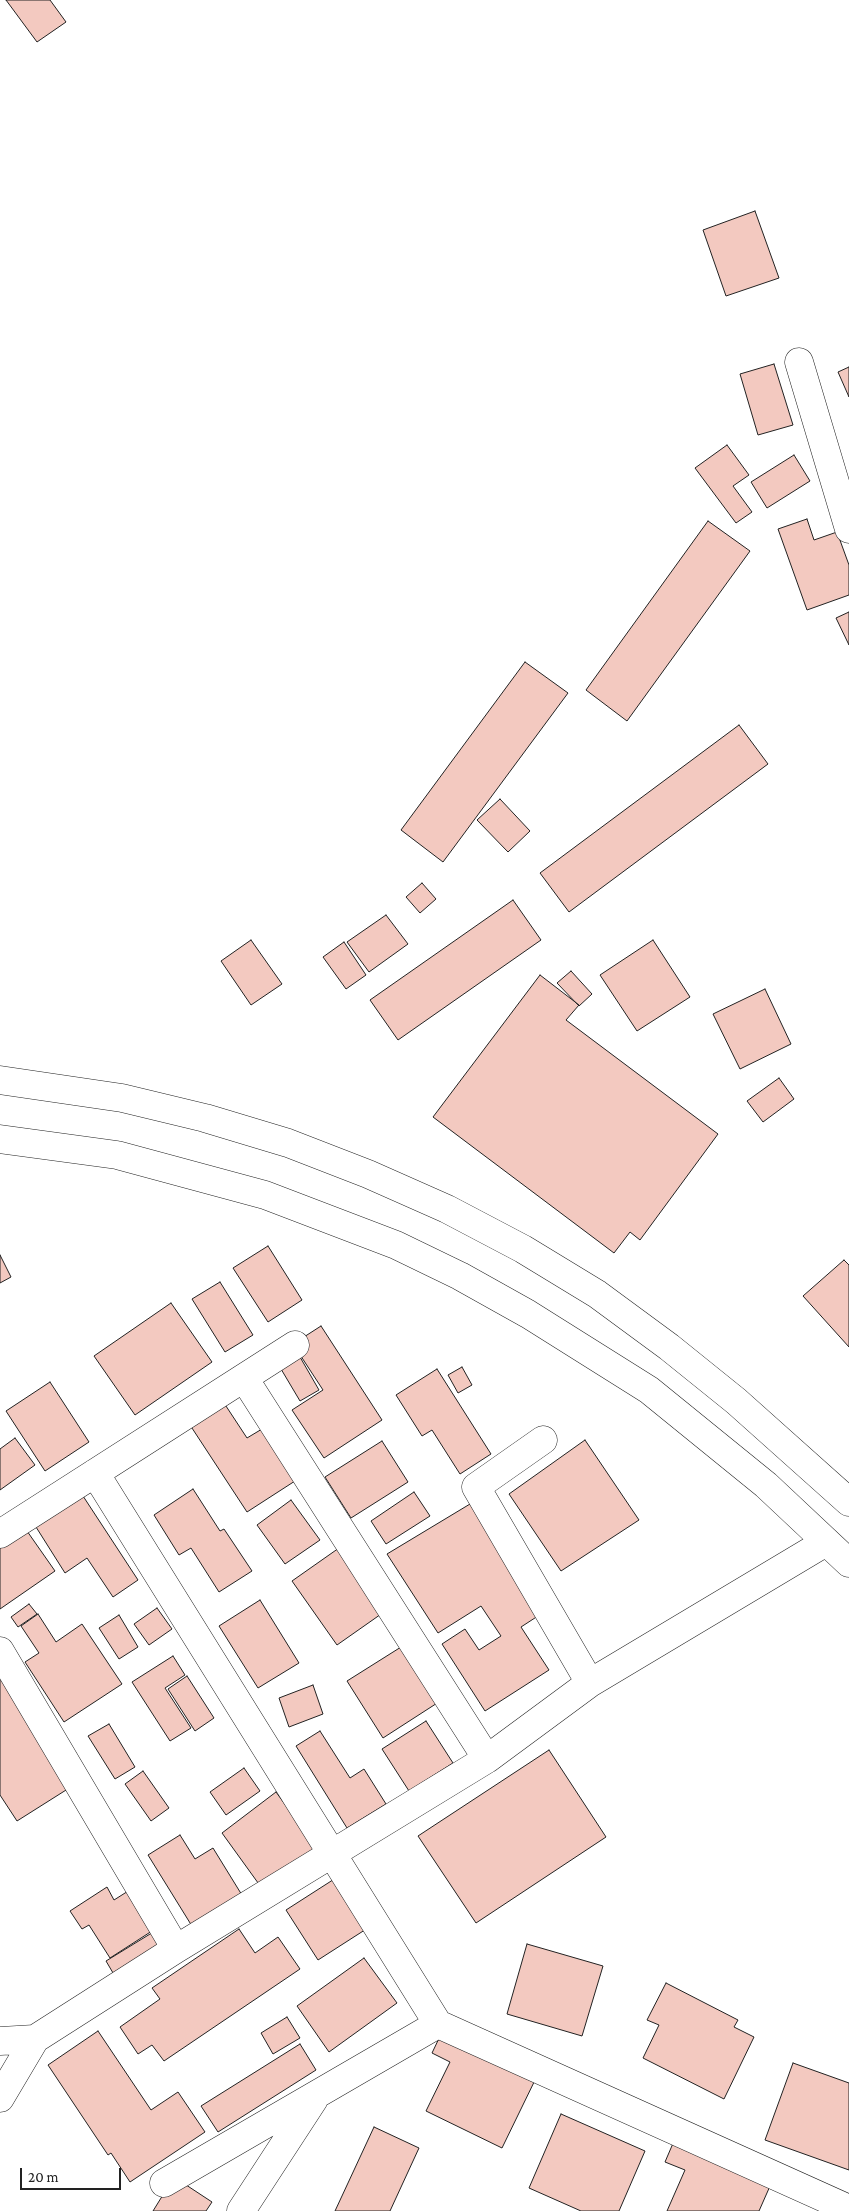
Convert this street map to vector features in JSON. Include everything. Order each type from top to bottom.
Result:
[{"type":"street","points":[[799,362],[849,529]]},
{"type":"street","points":[[0,1080],[122,1098],[205,1118],[288,1143],[368,1174],[447,1209],[523,1249],[604,1299],[669,1347],[736,1401],[849,1502]]},
{"type":"street","points":[[0,1139],[117,1154],[266,1195],[396,1245],[460,1276],[536,1319],[649,1390],[766,1485],[849,1563]]},
{"type":"street","points":[[0,1534],[295,1345]]},
{"type":"street","points":[[244,1378],[487,1759]]},
{"type":"street","points":[[543,1440],[476,1487],[590,1683]]},
{"type":"street","points":[[95,1474],[438,2024],[849,2209]]},
{"type":"street","points":[[0,2098],[35,2040],[176,1949],[487,1759],[590,1683],[826,1542]]},
{"type":"street","points":[[0,1651],[176,1949]]},
{"type":"street","points":[[164,2183],[438,2024]]},
{"type":"street","points":[[0,2041],[35,2040]]},
{"type":"street","points":[[242,2211],[316,2095]]},
{"type":"building","points":[[6,0],[50,0],[66,22],[37,42]]},
{"type":"building","points":[[755,211],[779,278],[726,296],[703,230]]},
{"type":"building","points":[[774,364],[793,425],[758,435],[740,374]]},
{"type":"building","points":[[849,367],[849,397],[838,372]]},
{"type":"building","points":[[727,445],[749,475],[733,486],[752,512],[736,523],[695,468]]},
{"type":"building","points":[[794,455],[810,481],[767,508],[751,482]]},
{"type":"building","points":[[807,519],[814,540],[837,532],[849,565],[849,595],[807,610],[778,529]]},
{"type":"building","points":[[708,521],[750,551],[627,721],[586,690]]},
{"type":"building","points":[[849,612],[849,645],[836,618]]},
{"type":"building","points":[[525,662],[568,693],[443,862],[401,830]]},
{"type":"building","points":[[739,725],[768,764],[569,912],[540,873]]},
{"type":"building","points":[[500,799],[530,831],[508,852],[477,820]]},
{"type":"building","points":[[422,883],[436,899],[420,913],[406,897]]},
{"type":"building","points":[[513,900],[541,940],[398,1040],[370,1000]]},
{"type":"building","points":[[386,915],[408,944],[369,972],[347,942]]},
{"type":"building","points":[[251,940],[282,984],[251,1005],[221,961]]},
{"type":"building","points":[[653,940],[690,997],[637,1031],[600,975]]},
{"type":"building","points":[[344,942],[366,975],[346,989],[323,957]]},
{"type":"building","points":[[571,971],[592,994],[579,1006],[557,983]]},
{"type":"building","points":[[540,975],[579,1005],[566,1020],[718,1134],[640,1240],[630,1232],[614,1253],[433,1117]]},
{"type":"building","points":[[765,989],[791,1044],[740,1069],[713,1014]]},
{"type":"building","points":[[779,1078],[794,1099],[763,1122],[747,1101]]},
{"type":"building","points":[[268,1246],[302,1300],[268,1322],[233,1268]]},
{"type":"building","points":[[0,1255],[11,1277],[0,1283]]},
{"type":"building","points":[[844,1260],[849,1265],[849,1347],[803,1296]]},
{"type":"building","points":[[220,1282],[253,1335],[225,1352],[192,1299]]},
{"type":"building","points":[[171,1303],[212,1362],[135,1415],[94,1356]]},
{"type":"building","points":[[321,1326],[382,1420],[324,1458],[292,1410],[323,1390],[293,1344]]},
{"type":"building","points":[[300,1357],[319,1390],[300,1401],[281,1369]]},
{"type":"building","points":[[462,1367],[472,1385],[458,1393],[448,1375]]},
{"type":"building","points":[[437,1369],[491,1454],[460,1474],[432,1430],[422,1436],[396,1395]]},
{"type":"building","points":[[50,1382],[89,1442],[45,1471],[6,1411]]},
{"type":"building","points":[[224,1403],[247,1438],[262,1429],[295,1481],[247,1512],[190,1425]]},
{"type":"building","points":[[15,1438],[35,1465],[0,1490],[0,1449]]},
{"type":"building","points":[[585,1440],[639,1520],[561,1571],[509,1494]]},
{"type":"building","points":[[382,1441],[408,1482],[351,1518],[325,1477]]},
{"type":"building","points":[[193,1489],[220,1531],[224,1529],[252,1571],[219,1592],[191,1548],[179,1555],[154,1515]]},
{"type":"building","points":[[414,1492],[430,1516],[386,1544],[371,1521]]},
{"type":"building","points":[[83,1496],[138,1580],[113,1597],[87,1558],[65,1573],[36,1527]]},
{"type":"building","points":[[291,1500],[320,1540],[285,1564],[257,1525]]},
{"type":"building","points":[[470,1504],[541,1614],[521,1627],[549,1670],[485,1711],[442,1644],[465,1629],[479,1650],[501,1636],[481,1606],[438,1633],[387,1554]]},
{"type":"building","points":[[20,1521],[55,1571],[0,1609],[0,1535]]},
{"type":"building","points":[[339,1548],[384,1612],[337,1645],[292,1581]]},
{"type":"building","points":[[260,1600],[299,1663],[258,1688],[219,1626]]},
{"type":"building","points":[[29,1604],[37,1614],[18,1627],[11,1617]]},
{"type":"building","points":[[157,1608],[172,1629],[149,1645],[134,1624]]},
{"type":"building","points":[[38,1614],[56,1642],[82,1624],[122,1684],[64,1722],[25,1662],[39,1653],[21,1626]]},
{"type":"building","points":[[119,1615],[138,1647],[119,1659],[99,1628]]},
{"type":"building","points":[[409,1642],[445,1698],[383,1738],[347,1681]]},
{"type":"building","points":[[173,1656],[185,1675],[165,1688],[191,1728],[170,1741],[132,1682]]},
{"type":"building","points":[[0,1672],[74,1785],[17,1821],[0,1795]]},
{"type":"building","points":[[187,1676],[214,1718],[195,1731],[168,1689]]},
{"type":"building","points":[[313,1685],[323,1714],[289,1727],[279,1698]]},
{"type":"building","points":[[426,1721],[453,1763],[409,1791],[382,1749]]},
{"type":"building","points":[[109,1724],[135,1767],[115,1779],[88,1736]]},
{"type":"building","points":[[320,1731],[350,1778],[364,1769],[386,1804],[347,1828],[296,1746]]},
{"type":"building","points":[[549,1750],[606,1837],[476,1923],[418,1836]]},
{"type":"building","points":[[244,1768],[260,1791],[226,1815],[210,1792]]},
{"type":"building","points":[[143,1771],[169,1808],[151,1821],[125,1784]]},
{"type":"building","points":[[276,1792],[316,1847],[261,1887],[222,1833]]},
{"type":"building","points":[[180,1835],[195,1859],[213,1848],[245,1900],[195,1931],[148,1855]]},
{"type":"building","points":[[339,1876],[371,1926],[318,1960],[286,1910]]},
{"type":"building","points":[[144,1881],[169,1920],[110,1958],[89,1925],[82,1929],[70,1911],[107,1887],[114,1900]]},
{"type":"building","points":[[239,1929],[255,1953],[278,1937],[300,1969],[164,2061],[152,2045],[138,2054],[120,2027],[160,1999],[152,1988]]},
{"type":"building","points":[[155,1931],[165,1948],[116,1978],[106,1961]]},
{"type":"building","points":[[527,1944],[603,1966],[582,2036],[507,2014]]},
{"type":"building","points":[[364,1958],[397,2003],[329,2052],[297,2006]]},
{"type":"building","points":[[666,1983],[738,2020],[734,2027],[754,2037],[724,2099],[643,2058],[659,2025],[647,2020]]},
{"type":"building","points":[[287,2017],[300,2038],[273,2054],[261,2033]]},
{"type":"building","points":[[443,2030],[537,2076],[502,2148],[426,2111],[450,2062],[432,2053]]},
{"type":"building","points":[[98,2031],[151,2110],[178,2092],[205,2132],[130,2182],[111,2153],[108,2155],[48,2065]]},
{"type":"building","points":[[300,2044],[316,2070],[218,2132],[201,2106]]},
{"type":"building","points":[[793,2063],[849,2083],[849,2170],[765,2140]]},
{"type":"building","points":[[561,2114],[645,2151],[619,2211],[581,2211],[529,2188]]},
{"type":"building","points":[[374,2127],[419,2148],[390,2211],[335,2211]]},
{"type":"building","points":[[677,2134],[774,2177],[759,2211],[667,2211],[685,2170],[665,2162]]},
{"type":"building","points":[[174,2177],[212,2202],[206,2211],[153,2211]]}]
